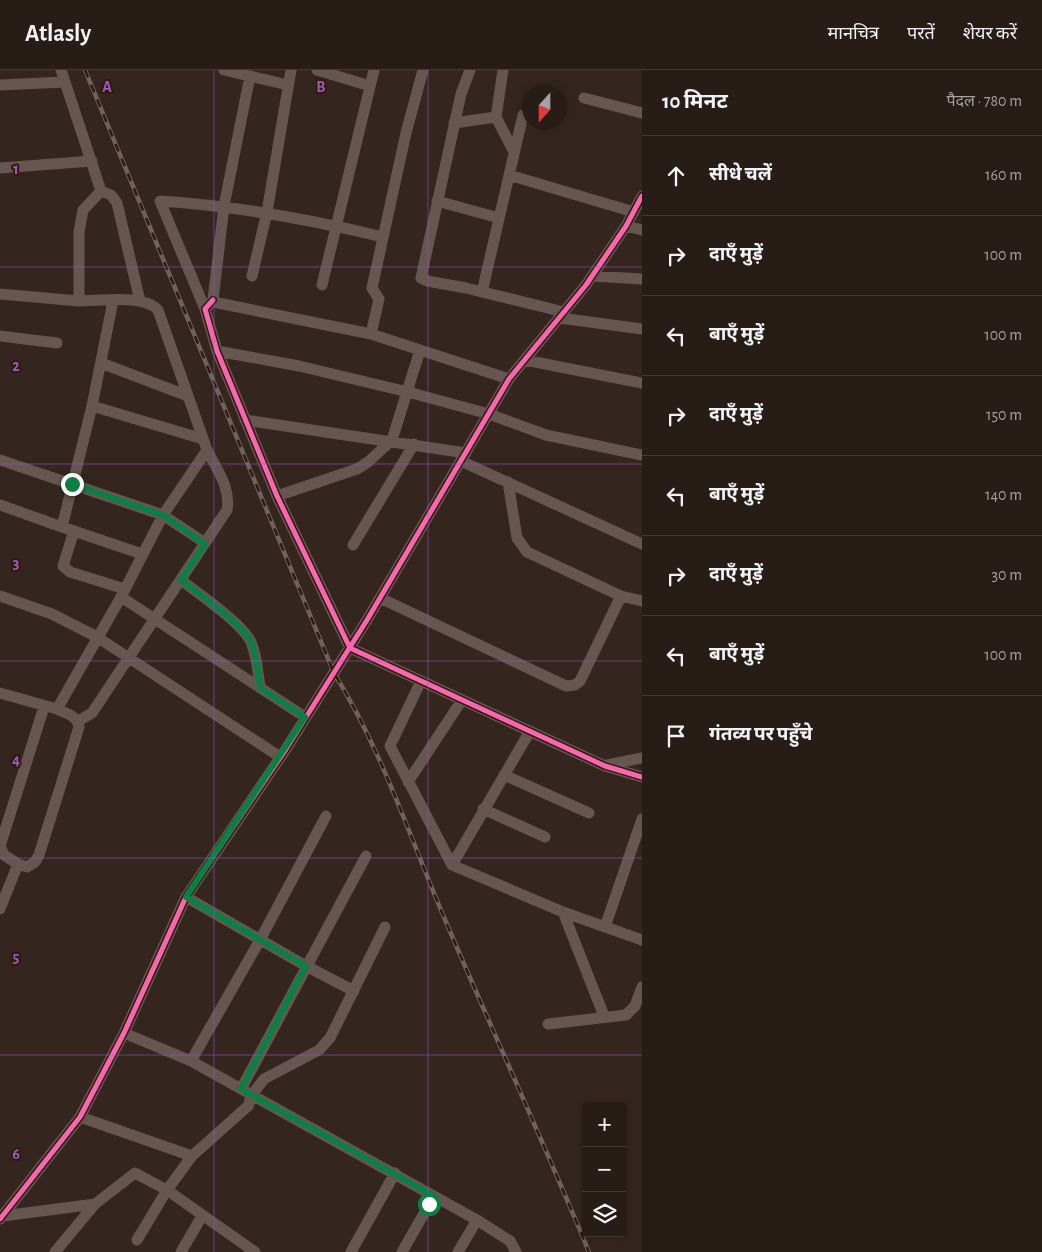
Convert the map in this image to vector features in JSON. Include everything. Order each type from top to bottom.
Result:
[{"type":"street","points":[[61,70],[101,191]]},
{"type":"street","points":[[224,70],[288,85]]},
{"type":"street","points":[[252,276],[267,212],[292,70]]},
{"type":"street","points":[[317,70],[332,72],[370,86]]},
{"type":"street","points":[[322,285],[338,226],[374,70]]},
{"type":"street","points":[[371,334],[379,299],[372,288],[406,133],[423,70]]},
{"type":"street","points":[[470,70],[461,94],[454,123],[421,278],[426,282],[482,292],[562,315],[642,329]]},
{"type":"street","points":[[503,70],[496,117],[514,152]]},
{"type":"street","points":[[205,309],[213,300],[224,206],[250,76]]},
{"type":"street","points":[[0,86],[65,82]]},
{"type":"street","points":[[584,98],[642,113]]},
{"type":"street","points":[[454,123],[496,117]]},
{"type":"street","points":[[482,292],[522,119]]},
{"type":"street","points":[[0,168],[92,161]]},
{"type":"street","points":[[509,175],[634,212]]},
{"type":"street","points":[[101,191],[111,195],[117,203],[140,301]]},
{"type":"street","points":[[79,301],[79,232],[84,210],[101,191]]},
{"type":"street","points":[[1,1217],[80,1117],[124,1033],[186,897],[350,648],[509,379],[592,276],[626,226],[642,196]]},
{"type":"street","points":[[383,237],[267,212],[224,206],[160,201],[205,309],[217,351],[277,496],[350,648],[605,766],[642,777]]},
{"type":"street","points":[[437,201],[499,218]]},
{"type":"street","points":[[626,226],[642,230]]},
{"type":"street","points":[[592,276],[642,279]]},
{"type":"street","points":[[0,294],[79,301],[140,301],[152,303],[158,310],[205,445],[229,497],[227,510],[129,660],[92,713],[78,721]]},
{"type":"street","points":[[213,300],[218,303],[371,334],[509,379]]},
{"type":"street","points":[[62,527],[92,406],[113,301]]},
{"type":"street","points":[[0,336],[57,343]]},
{"type":"street","points":[[277,496],[356,470],[368,462],[392,440],[420,350]]},
{"type":"street","points":[[217,351],[299,366],[408,392],[488,414],[546,435],[642,455]]},
{"type":"street","points":[[525,360],[642,383]]},
{"type":"street","points":[[101,363],[188,396]]},
{"type":"street","points":[[92,406],[205,445]]},
{"type":"street","points":[[245,420],[392,440],[463,457],[508,482],[642,544]]},
{"type":"street","points":[[353,545],[414,444]]},
{"type":"street","points":[[58,710],[123,593],[163,515],[205,445]]},
{"type":"street","points":[[0,460],[163,515],[205,544]]},
{"type":"street","points":[[508,482],[517,538],[527,552],[620,596],[642,601]]},
{"type":"street","points":[[0,505],[142,554]]},
{"type":"street","points":[[74,531],[63,566],[65,569],[123,593],[156,618],[305,717]]},
{"type":"street","points":[[181,580],[230,620],[250,640],[255,652],[260,688]]},
{"type":"street","points":[[0,596],[52,614],[97,637],[129,660],[280,757]]},
{"type":"street","points":[[380,598],[566,686],[576,685],[580,681],[620,596]]},
{"type":"street","points":[[422,681],[390,746],[452,865],[562,912],[642,940]]},
{"type":"street","points":[[0,693],[58,710],[78,721],[80,727],[39,856],[36,862],[27,867],[18,864],[1,851],[0,846],[4,822],[44,707]]},
{"type":"street","points":[[408,782],[462,700]]},
{"type":"street","points":[[452,865],[530,731]]},
{"type":"street","points":[[605,766],[642,758]]},
{"type":"street","points":[[504,775],[589,813]]},
{"type":"street","points":[[483,809],[545,837]]},
{"type":"street","points":[[191,1061],[260,940],[326,816]]},
{"type":"street","points":[[606,927],[637,847],[642,819]]},
{"type":"street","points":[[241,1089],[366,856]]},
{"type":"street","points":[[1,904],[18,864]]},
{"type":"street","points":[[186,897],[306,966],[354,991]]},
{"type":"street","points":[[562,912],[604,1016]]},
{"type":"street","points":[[137,1240],[167,1190],[192,1156],[248,1106],[252,1095],[264,1079],[324,1045],[330,1038],[385,927]]},
{"type":"street","points":[[548,1024],[604,1016],[626,1015],[635,1006],[642,988]]},
{"type":"street","points":[[124,1033],[191,1061],[395,1173],[510,1241],[516,1252]]},
{"type":"street","points":[[80,1117],[192,1156]]},
{"type":"street","points":[[55,1252],[95,1204],[135,1172],[167,1190],[248,1250]]},
{"type":"street","points":[[354,1251],[395,1173]]},
{"type":"street","points":[[402,1252],[434,1196]]},
{"type":"street","points":[[1,1217],[95,1204]]},
{"type":"street","points":[[181,1252],[202,1216]]},
{"type":"street","points":[[458,1252],[477,1220]]},
{"type":"railway","points":[[85,70],[334,673],[351,702],[381,763],[446,922],[589,1252]]},
{"type":"cycle path","points":[[0,1219],[80,1117],[124,1033],[186,897],[286,749],[367,620],[509,379],[586,285],[626,226],[642,196]]},
{"type":"cycle path","points":[[213,300],[205,309],[217,351],[277,496],[350,648],[605,766],[642,777]]},
{"type":"route","points":[[72,484],[163,515],[205,544],[181,580],[230,620],[250,640],[255,652],[260,688],[305,717],[286,749],[186,897],[306,966],[241,1089],[434,1196],[429,1204]]}]
